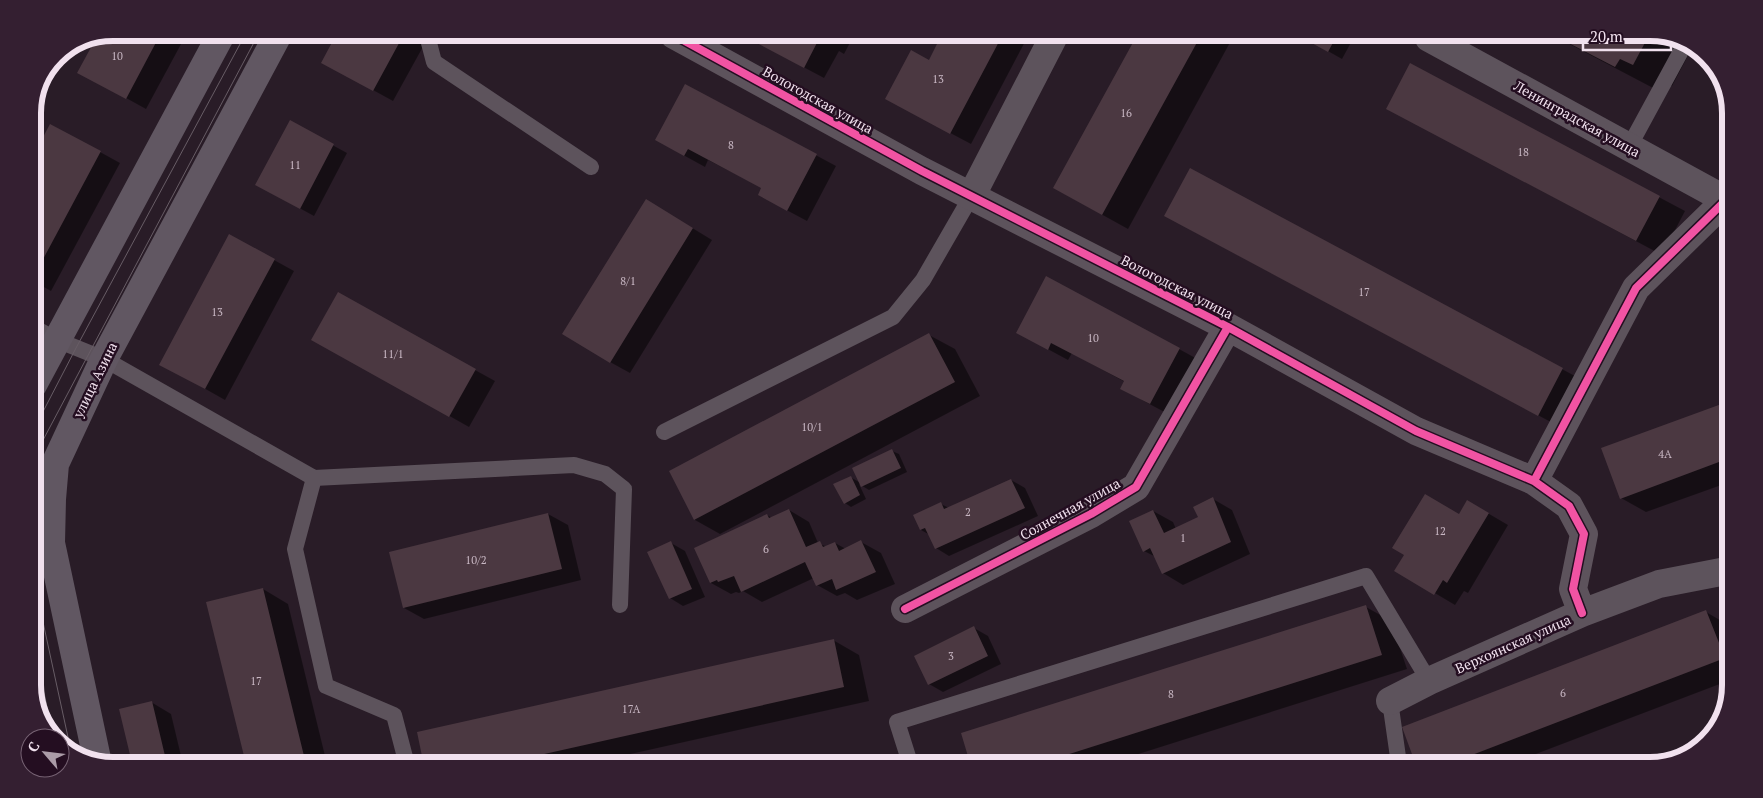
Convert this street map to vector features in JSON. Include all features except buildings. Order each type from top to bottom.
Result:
[{"type":"main road","points":[[41,370],[218,41]]},
{"type":"main road","name":"улица Азина","points":[[96,754],[51,543],[55,464],[104,359],[275,41]]},
{"type":"street","name":"Вологодская улица","points":[[685,41],[922,171],[1228,327],[1416,431],[1534,481],[1569,506],[1584,534],[1573,589],[1582,613]]},
{"type":"street","points":[[972,195],[1051,41]]},
{"type":"street","name":"Ленинградская улица","points":[[1435,41],[1629,147],[1722,194]]},
{"type":"street","points":[[1534,481],[1636,288],[1722,203]]},
{"type":"street","name":"Солнечная улица","points":[[905,609],[1091,514],[1136,487],[1228,327]]},
{"type":"street","name":"Верхоянская улица","points":[[1390,700],[1582,613],[1659,584],[1722,572]]},
{"type":"lane","points":[[430,41],[434,62],[591,168]]},
{"type":"lane","points":[[1629,147],[1682,49]]},
{"type":"lane","points":[[664,432],[892,317],[923,280],[972,195]]},
{"type":"lane","points":[[41,331],[57,340],[104,359],[314,478],[574,465],[605,474],[624,490],[620,605]]},
{"type":"lane","points":[[314,478],[295,550],[326,686],[394,715],[405,757]]},
{"type":"lane","points":[[908,757],[897,722],[1366,576],[1429,681]]},
{"type":"lane","points":[[1390,700],[1398,757]]},
{"type":"tram line","points":[[41,416],[242,41]]},
{"type":"tram line","points":[[41,444],[255,41]]},
{"type":"tram line","points":[[41,613],[69,742]]},
{"type":"tram line","points":[[41,678],[49,717]]},
{"type":"cycle path","points":[[685,41],[922,171],[1228,327],[1416,431],[1534,481],[1569,506],[1584,534],[1573,589],[1582,613]]},
{"type":"cycle path","points":[[1534,481],[1636,288],[1722,204]]},
{"type":"cycle path","points":[[905,609],[1091,514],[1136,487],[1228,327]]}]
